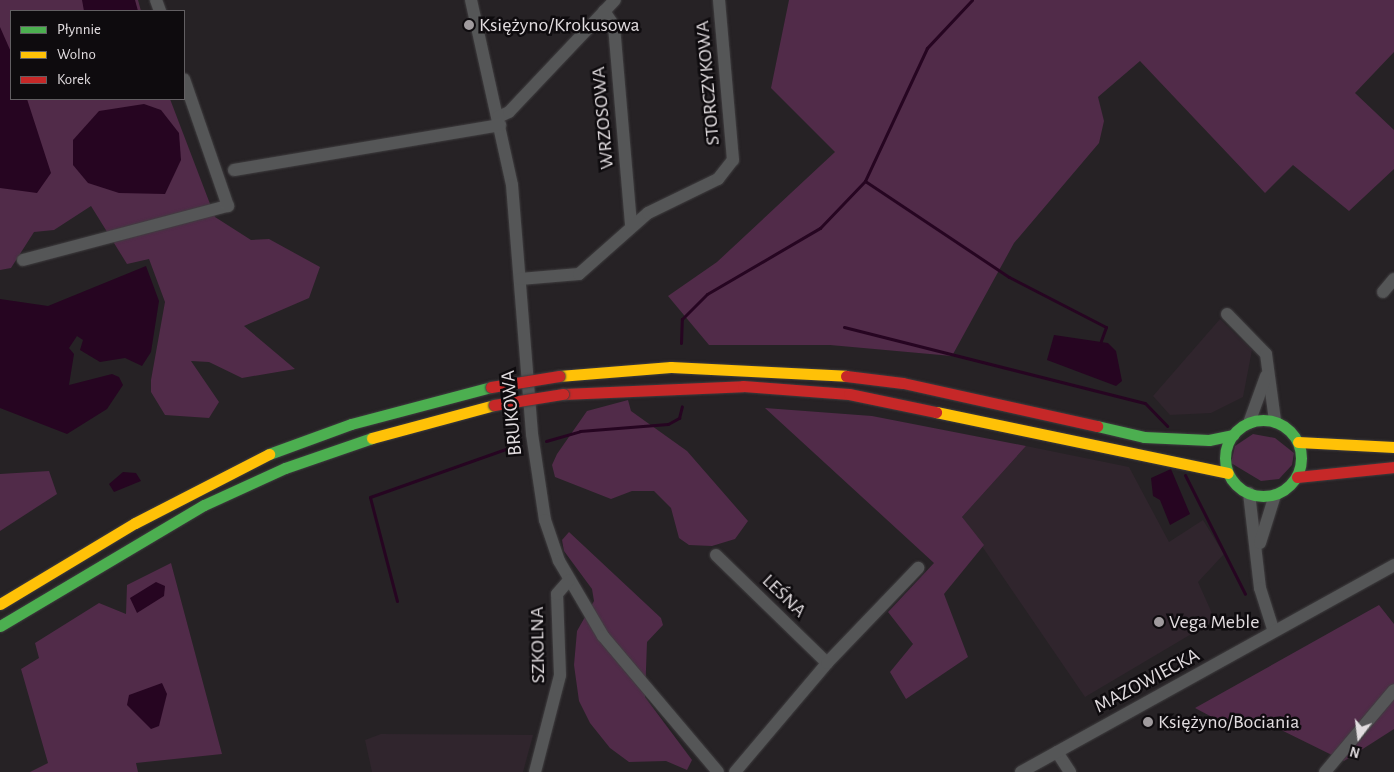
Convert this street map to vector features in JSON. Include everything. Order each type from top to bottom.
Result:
[{"type":"main road","points":[[0,604],[135,523],[279,449],[351,424],[491,387],[559,376],[671,367],[802,371],[902,384],[1144,437],[1209,440],[1233,435]]},
{"type":"main road","points":[[0,626],[204,505],[286,468],[363,440],[494,405],[563,394],[743,386],[849,394],[1228,473],[1248,494],[1275,495],[1296,477],[1302,460],[1298,442],[1275,422],[1249,422],[1233,435],[1226,450],[1228,473]]},
{"type":"main road","points":[[1298,442],[1394,447]]},
{"type":"main road","points":[[1296,477],[1394,467]]},
{"type":"street","name":"BRUKOWA","points":[[471,0],[512,185],[540,499],[569,580],[603,636],[718,772]]},
{"type":"street","points":[[234,170],[499,121],[615,0]]},
{"type":"street","name":"STORCZYKOWA","points":[[520,279],[579,274],[631,225],[718,180],[733,160],[719,0]]},
{"type":"street","name":"WRZOSOWA","points":[[604,11],[614,26],[631,225]]},
{"type":"street","points":[[23,260],[228,206],[185,82]]},
{"type":"street","points":[[1382,292],[1394,279]]},
{"type":"street","points":[[1227,314],[1261,347],[1275,422]]},
{"type":"street","points":[[1249,422],[1267,371]]},
{"type":"street","points":[[1248,494],[1258,552],[1260,588],[1274,629]]},
{"type":"street","points":[[1258,552],[1275,495]]},
{"type":"street","name":"LEŚNA","points":[[716,556],[827,663]]},
{"type":"street","name":"MAZOWIECKA","points":[[1021,772],[1265,638],[1274,629],[1394,565]]},
{"type":"street","points":[[735,772],[827,663],[918,568]]},
{"type":"street","name":"SZKOLNA","points":[[535,772],[560,675],[557,594],[569,580]]},
{"type":"street","points":[[1325,772],[1394,690]]},
{"type":"street","points":[[1057,752],[1070,772]]},
{"type":"shaded area","points":[[0,0],[138,0],[141,10],[10,10],[10,100],[170,100],[215,217],[251,240],[269,239],[320,267],[309,298],[244,326],[295,369],[242,378],[209,362],[191,361],[219,402],[209,418],[165,415],[151,392],[151,380],[165,302],[149,259],[127,264],[91,206],[54,230],[34,232],[11,268],[0,270]]},
{"type":"shaded area","points":[[82,0],[135,0],[138,10],[84,10]]},
{"type":"shaded area","points":[[789,0],[1394,0],[1394,52],[1355,93],[1394,130],[1394,169],[1349,211],[1293,165],[1265,193],[1140,61],[1098,97],[1104,121],[1099,143],[1014,243],[952,356],[830,345],[709,345],[668,296],[717,262],[835,152],[771,88]]},
{"type":"shaded area","points":[[0,27],[10,50],[10,100],[27,100],[51,173],[37,193],[0,188]]},
{"type":"shaded area","points":[[144,104],[161,110],[179,133],[181,160],[165,194],[119,193],[88,183],[73,165],[73,140],[99,111]]},
{"type":"shaded area","points":[[146,266],[159,301],[151,352],[142,366],[125,358],[100,362],[80,350],[83,340],[77,336],[69,348],[74,354],[69,385],[112,374],[119,377],[123,385],[107,409],[67,434],[0,408],[0,299],[48,306]]},
{"type":"shaded area","points":[[1220,319],[1252,350],[1243,397],[1211,413],[1170,415],[1153,396]]},
{"type":"shaded area","points":[[1054,335],[1108,343],[1116,351],[1122,381],[1116,386],[1047,360]]},
{"type":"shaded area","points":[[628,400],[631,411],[687,451],[748,521],[735,539],[712,546],[689,545],[679,538],[671,508],[654,491],[632,491],[611,499],[555,477],[552,465],[557,454],[587,411]]},
{"type":"shaded area","points":[[765,408],[872,416],[1026,446],[962,517],[984,545],[944,594],[968,657],[906,699],[890,672],[913,644],[888,612],[934,563]]},
{"type":"shaded area","points":[[1253,434],[1275,438],[1294,453],[1292,465],[1279,479],[1261,481],[1231,463],[1235,446]]},
{"type":"shaded area","points":[[1026,446],[1129,467],[1169,542],[1203,520],[1224,554],[1198,582],[1215,620],[1085,697],[962,517]]},
{"type":"shaded area","points":[[1171,469],[1190,514],[1170,525],[1160,500],[1153,496],[1151,478]]},
{"type":"shaded area","points":[[49,471],[57,494],[0,531],[0,474]]},
{"type":"shaded area","points":[[123,472],[136,473],[141,481],[114,492],[109,484]]},
{"type":"shaded area","points":[[569,532],[661,618],[663,625],[647,642],[645,697],[692,760],[687,770],[666,761],[629,762],[610,748],[590,723],[579,701],[574,665],[577,631],[594,601],[592,589],[564,551],[562,540]]},
{"type":"shaded area","points":[[171,563],[222,754],[136,763],[138,772],[30,772],[48,763],[21,669],[39,658],[35,643],[99,603],[126,614],[127,585]]},
{"type":"shaded area","points":[[156,582],[165,586],[164,596],[137,613],[130,598]]},
{"type":"shaded area","points":[[1379,605],[1394,624],[1394,729],[1344,761],[1261,720],[1227,725],[1195,708]]},
{"type":"shaded area","points":[[162,683],[167,694],[159,726],[151,729],[127,705],[129,695]]},
{"type":"shaded area","points":[[381,734],[533,735],[523,772],[372,772],[365,740]]},
{"type":"waterway","points":[[972,0],[927,48],[865,181],[1009,277],[1106,327],[1101,341]]},
{"type":"waterway","points":[[681,343],[682,319],[707,294],[820,228],[865,181]]},
{"type":"waterway","points":[[844,327],[1145,403],[1167,426]]},
{"type":"waterway","points":[[546,441],[580,431],[668,424],[679,418],[682,406]]},
{"type":"waterway","points":[[397,601],[370,497],[520,444]]},
{"type":"waterway","points":[[1185,475],[1245,594]]},
{"type":"traffic: fast","points":[[269,454],[351,424],[491,387]]},
{"type":"traffic: fast","points":[[1263,420],[1278,423],[1290,431],[1298,443],[1301,458],[1298,473],[1290,485],[1278,493],[1263,496],[1248,493],[1236,485],[1228,473],[1225,458],[1228,443],[1236,431],[1248,423],[1263,420]]},
{"type":"traffic: fast","points":[[1097,426],[1144,437],[1209,440],[1233,435]]},
{"type":"traffic: fast","points":[[0,626],[204,505],[285,468],[372,438]]},
{"type":"traffic: slow","points":[[559,376],[671,367],[846,376]]},
{"type":"traffic: slow","points":[[372,438],[494,405]]},
{"type":"traffic: slow","points":[[936,412],[1228,473]]},
{"type":"traffic: slow","points":[[1298,442],[1394,447]]},
{"type":"traffic: slow","points":[[0,604],[135,523],[269,454]]},
{"type":"traffic: jam","points":[[491,387],[559,376]]},
{"type":"traffic: jam","points":[[846,376],[903,383],[1097,426]]},
{"type":"traffic: jam","points":[[563,394],[743,386],[849,394],[936,412]]},
{"type":"traffic: jam","points":[[494,405],[563,394]]},
{"type":"traffic: jam","points":[[1297,477],[1394,467]]},
{"type":"place","name":"Księżyno/Krokusowa","points":[[469,25]]},
{"type":"place","name":"Vega Meble","points":[[1159,622]]},
{"type":"place","name":"Księżyno/Bociania","points":[[1148,722]]}]
